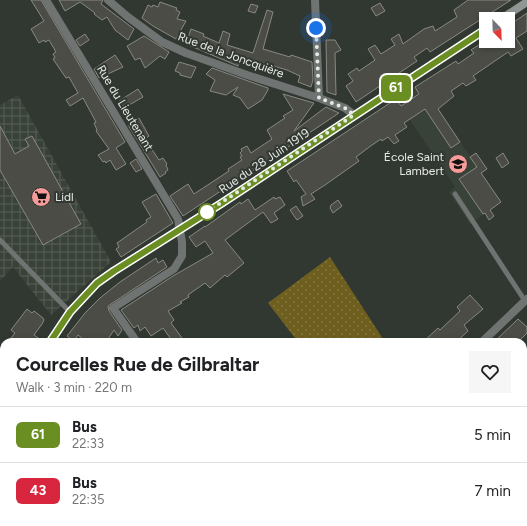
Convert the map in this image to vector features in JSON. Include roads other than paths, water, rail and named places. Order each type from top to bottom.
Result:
[{"type":"main road","points":[[512,12],[527,2]]},
{"type":"main road","name":"Rue du 28 Juin 1919","points":[[53,338],[70,312],[97,283],[222,203],[479,34]]},
{"type":"street","name":"Rue du Lieutenant","points":[[46,0],[178,219],[182,242],[182,256],[174,269],[113,308],[134,338]]},
{"type":"street","name":"Rue de la Joncquière","points":[[108,0],[162,42],[247,75],[319,98],[345,108],[354,115]]},
{"type":"street","points":[[315,0],[319,98]]},
{"type":"street","points":[[486,338],[526,300]]},
{"type":"lane","points":[[455,194],[526,300]]},
{"type":"lane","points":[[0,240],[70,312]]},
{"type":"place","name":"École Saint Lambert","points":[[458,164]]},
{"type":"place","name":"Lidl","points":[[41,197]]}]
